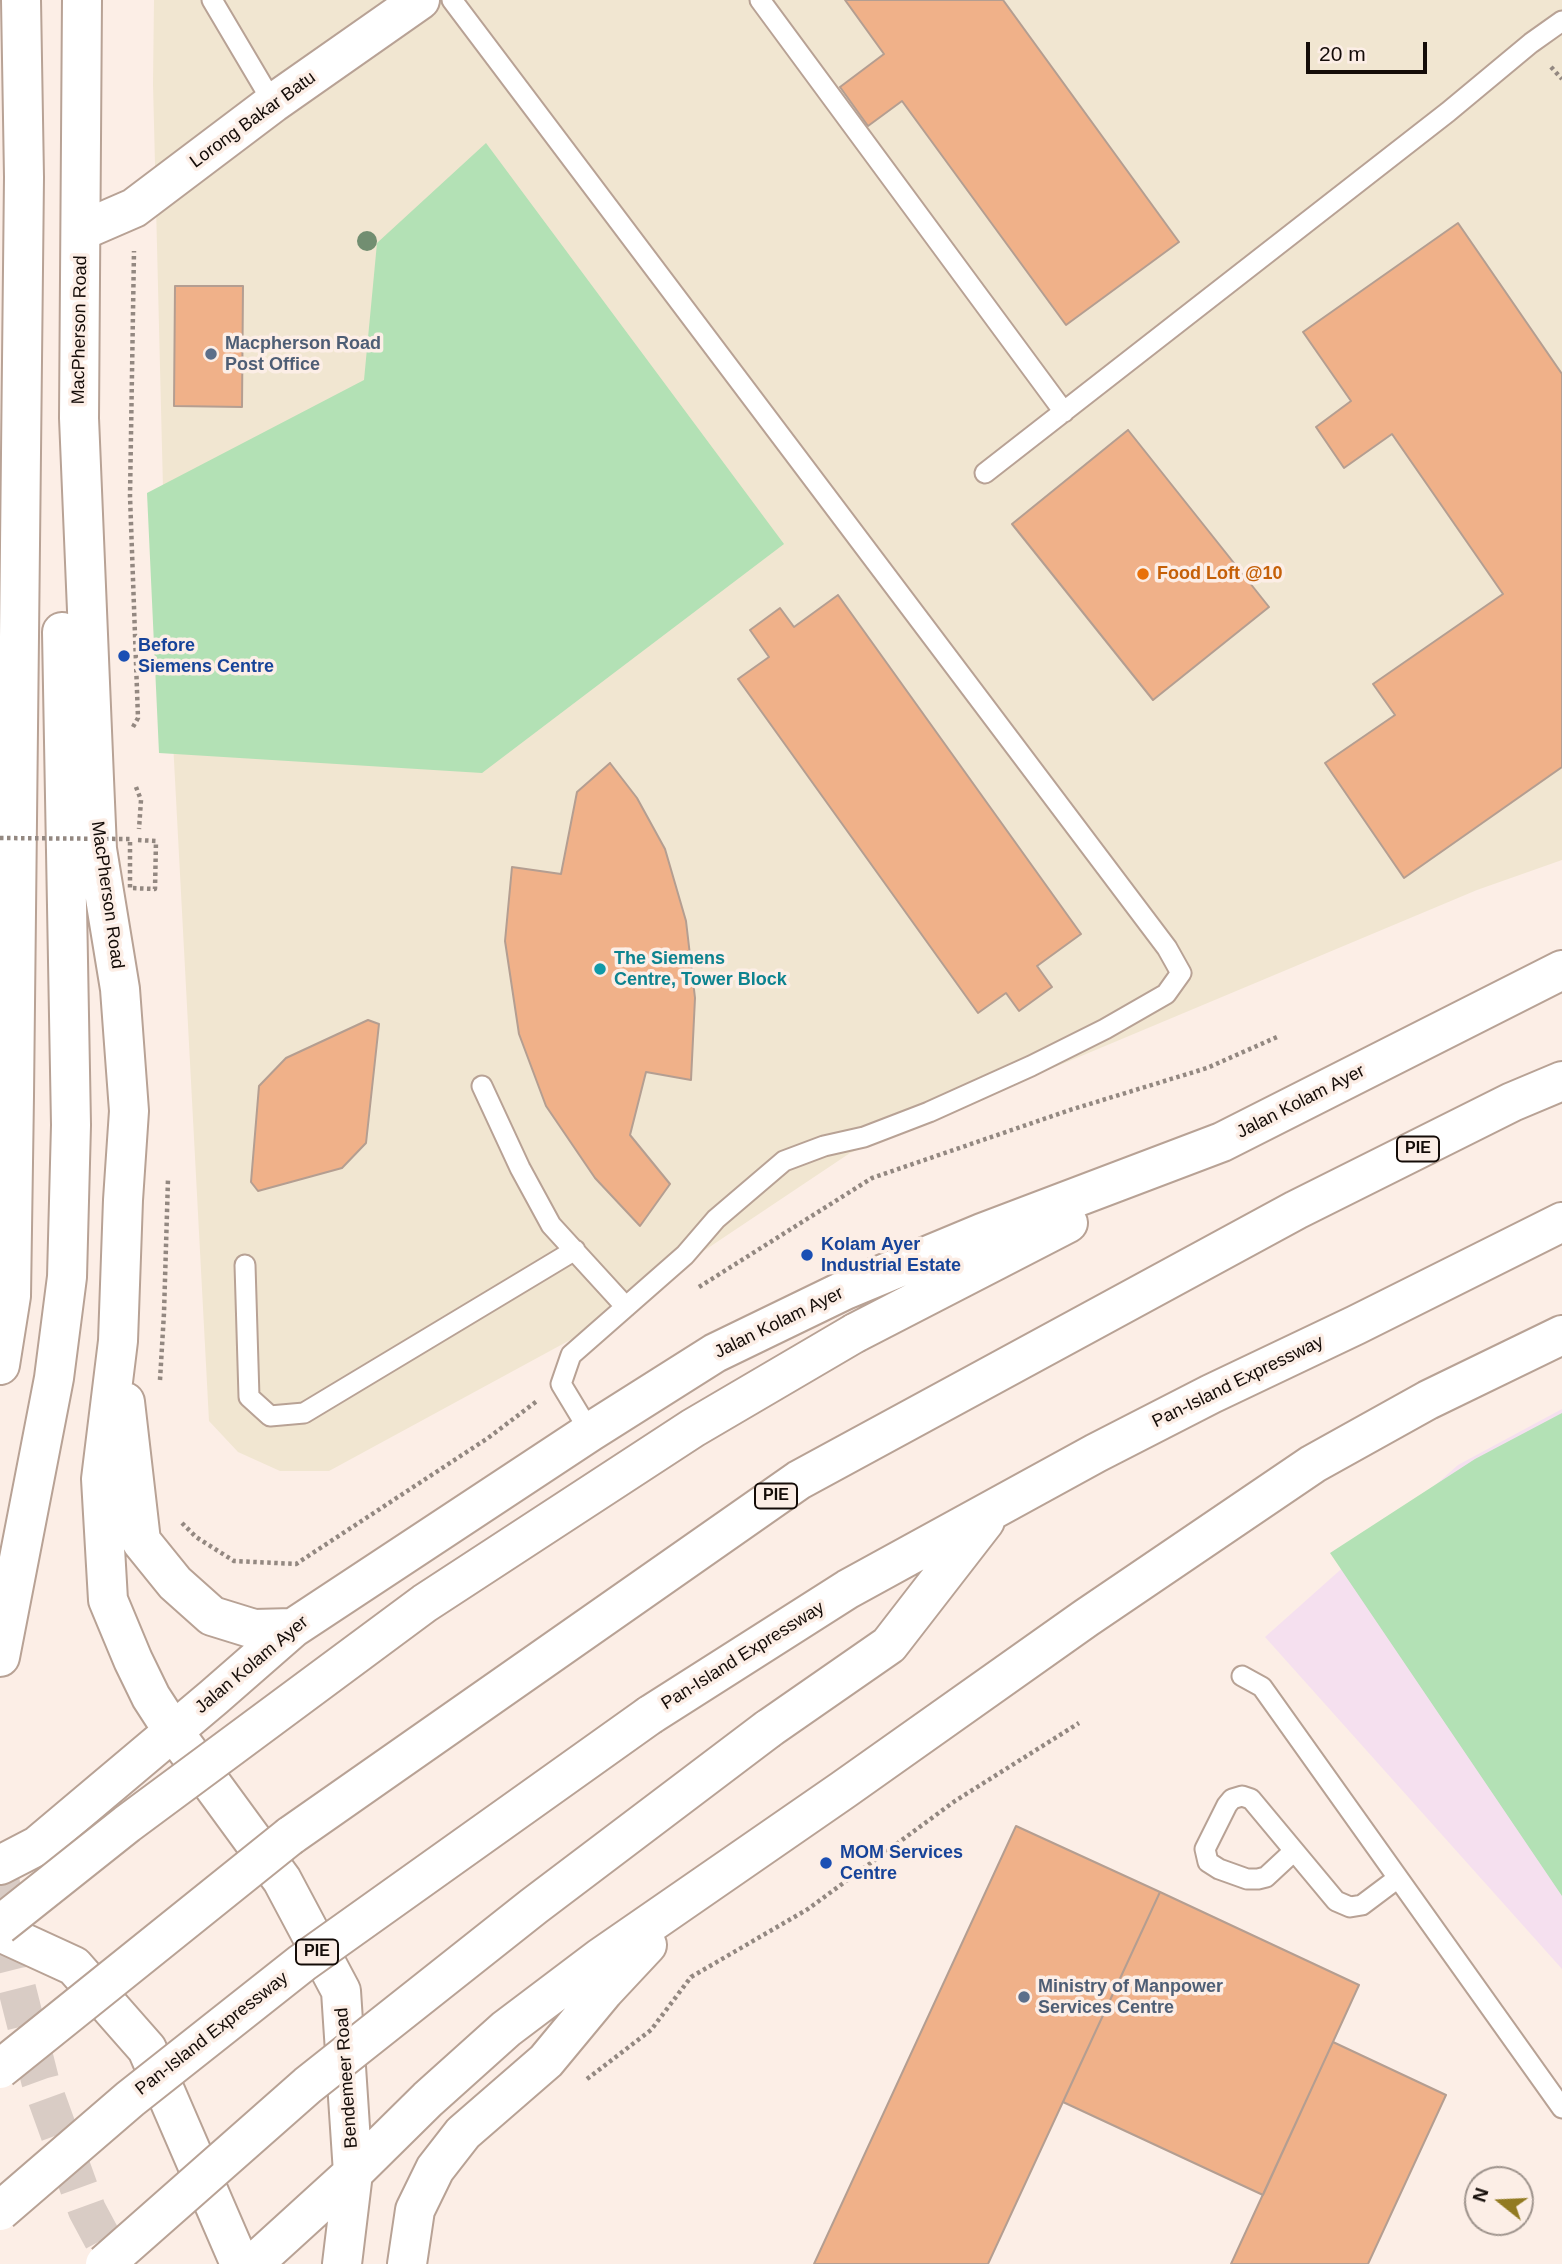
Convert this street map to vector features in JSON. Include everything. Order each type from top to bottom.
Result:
[{"type":"main road","points":[[0,1364],[10,1296],[7,1096],[10,672],[24,177],[21,0]]},
{"type":"main road","name":"MacPherson Road","points":[[82,0],[79,418],[97,849],[120,989],[129,1111],[118,1341],[101,1479],[108,1600],[145,1685],[173,1731]]},
{"type":"main road","name":"Lorong Bakar Batu","points":[[81,231],[134,208],[273,103],[420,0]]},
{"type":"main road","points":[[0,1657],[54,1378],[67,1278],[71,1125],[61,507],[79,418]]},
{"type":"main road","name":"Jalan Kolam Ayer","points":[[0,1865],[37,1846],[293,1628],[715,1353],[845,1290],[982,1233],[1222,1142],[1562,971]]},
{"type":"main road","name":"PIE","points":[[0,2069],[290,1836],[799,1480],[1296,1210],[1512,1102],[1562,1081]]},
{"type":"main road","points":[[0,1925],[127,1824],[425,1603],[693,1428],[856,1333],[1222,1142]]},
{"type":"main road","name":"Pan-Island Expressway","points":[[0,2211],[130,2099],[302,1963],[628,1731],[848,1590],[995,1508],[1211,1394],[1562,1223]]},
{"type":"main road","points":[[253,2264],[506,2029],[600,1958],[1086,1618],[1313,1464],[1428,1400],[1562,1335]]},
{"type":"main road","points":[[118,1341],[141,1541],[174,1584],[212,1616],[254,1629],[293,1628]]},
{"type":"main road","points":[[105,2264],[308,2085],[512,1923],[768,1729],[889,1644],[995,1508]]},
{"type":"main road","name":"Bendemeer Road","points":[[173,1731],[282,1880],[341,1991],[353,2173],[342,2264]]},
{"type":"main road","points":[[407,2264],[415,2210],[435,2169],[463,2133],[546,2061],[604,1991],[698,1890]]},
{"type":"main road","points":[[0,1932],[74,1966],[148,2049],[240,2264]]},
{"type":"lane","points":[[212,0],[273,103]]},
{"type":"lane","points":[[452,0],[1167,948],[1181,973],[1166,994],[1105,1029],[1031,1066],[929,1112],[864,1137],[824,1146],[785,1161],[716,1219],[685,1255],[571,1355],[561,1384],[590,1432]]},
{"type":"lane","points":[[760,0],[1064,412]]},
{"type":"lane","points":[[985,473],[1562,21]]},
{"type":"lane","points":[[482,1086],[520,1168],[551,1225],[626,1307]]},
{"type":"lane","points":[[245,1265],[249,1397],[270,1416],[304,1413],[575,1250]]},
{"type":"lane","points":[[1242,1676],[1262,1687],[1562,2108]]},
{"type":"lane","points":[[1294,1852],[1266,1877],[1247,1879],[1219,1870],[1208,1862],[1205,1849],[1227,1805],[1232,1798],[1242,1796],[1251,1799],[1336,1901],[1350,1907],[1362,1905],[1398,1878]]},
{"type":"path","points":[[131,730],[138,718],[130,496],[134,208]]},
{"type":"path","points":[[134,779],[141,800],[138,840],[140,852]]},
{"type":"path","points":[[0,838],[130,839],[131,888],[155,888],[156,841],[138,840]]},
{"type":"path","points":[[143,878],[144,890]]},
{"type":"path","points":[[690,1293],[872,1178],[1070,1110],[1207,1068],[1277,1037]]},
{"type":"path","points":[[159,1393],[168,1168]]},
{"type":"path","points":[[179,1520],[196,1537],[234,1561],[296,1564],[488,1438],[561,1384]]},
{"type":"path","points":[[585,2080],[651,2030],[691,1977],[808,1909],[954,1801],[1079,1723]]},
{"type":"shaded area","points":[[154,0],[1562,0],[1562,860],[1477,890],[850,1153],[572,1339],[329,1471],[280,1471],[238,1452],[209,1421],[166,610],[153,84]]},
{"type":"shaded area","points":[[1562,1409],[1562,1969],[1265,1637],[1458,1465]]},
{"type":"green space","points":[[486,143],[784,544],[482,773],[159,753],[147,493],[364,380],[377,243]]},
{"type":"green space","points":[[1562,1413],[1562,1896],[1330,1553],[1475,1459]]},
{"type":"building","points":[[845,0],[1003,0],[1179,242],[1066,325],[902,101],[868,126],[840,87],[884,54]]},
{"type":"building","points":[[1458,223],[1562,374],[1562,767],[1404,878],[1325,763],[1395,715],[1373,684],[1503,594],[1392,434],[1344,468],[1316,427],[1351,401],[1303,332]]},
{"type":"building","points":[[175,286],[243,286],[242,407],[174,406]]},
{"type":"building","points":[[1128,430],[1269,607],[1153,700],[1012,524]]},
{"type":"building","points":[[838,595],[1081,934],[1037,966],[1052,987],[1019,1011],[1006,993],[978,1013],[738,679],[769,657],[750,630],[780,608],[794,627]]},
{"type":"building","name":"The Siemens Centre, Tower Block","points":[[610,763],[637,798],[665,849],[686,921],[695,998],[691,1080],[646,1072],[630,1135],[670,1184],[640,1226],[595,1178],[546,1106],[519,1034],[505,941],[512,867],[561,874],[577,792]]},
{"type":"building","points":[[368,1020],[379,1024],[366,1143],[342,1168],[258,1191],[251,1182],[259,1086],[286,1058]]},
{"type":"building","name":"Ministry of Manpower Services Centre","points":[[1016,1826],[1160,1892],[988,2264],[814,2264]]},
{"type":"building","points":[[1160,1892],[1359,1985],[1263,2195],[1063,2102]]},
{"type":"building","points":[[1333,2042],[1446,2095],[1368,2264],[1231,2264]]},
{"type":"tunnel","points":[[0,1876],[12,1969],[40,2080],[87,2210],[116,2264]]},
{"type":"place","name":"Macpherson Road Post Office","points":[[211,354]]},
{"type":"place","name":"Food Loft @10","points":[[1143,574]]},
{"type":"place","name":"Before Siemens Centre","points":[[124,656]]},
{"type":"place","name":"The Siemens Centre, Tower Block","points":[[600,969]]},
{"type":"place","name":"Kolam Ayer Industrial Estate","points":[[807,1255]]},
{"type":"place","name":"MOM Services Centre","points":[[826,1863]]},
{"type":"place","name":"Ministry of Manpower Services Centre","points":[[1024,1997]]}]
